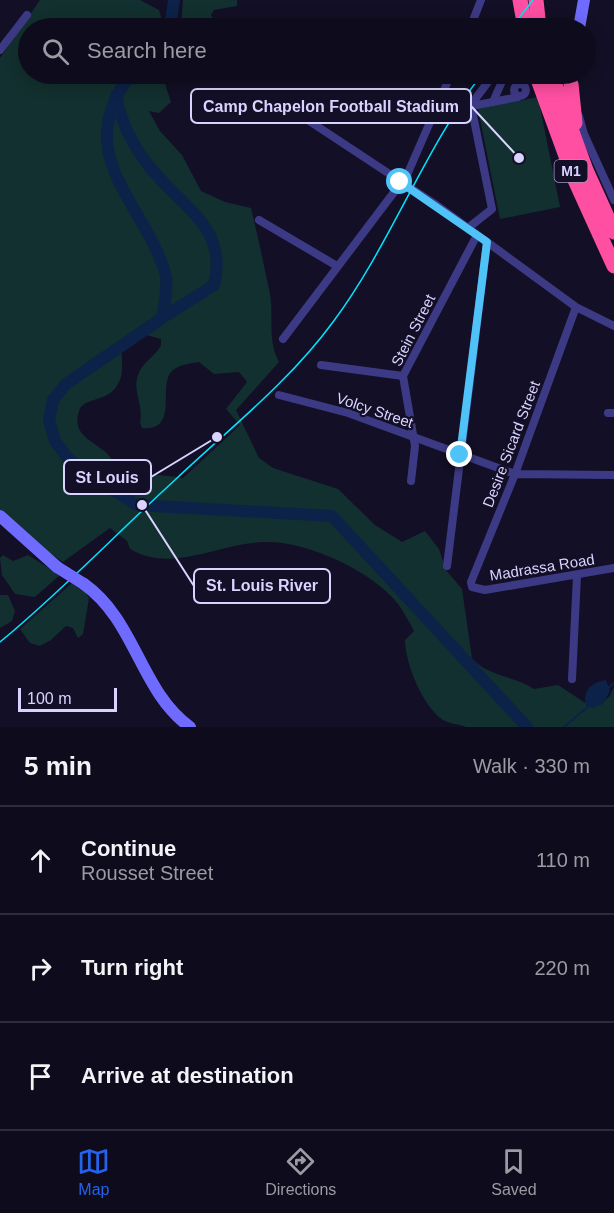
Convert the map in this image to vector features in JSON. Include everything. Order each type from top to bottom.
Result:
[{"type":"highway","points":[[520,0],[523,18]]},
{"type":"highway","points":[[536,0],[538,18]]},
{"type":"highway","name":"M1","points":[[540,84],[574,178],[614,266]]},
{"type":"highway","name":"M1","points":[[555,84],[586,170],[614,232]]},
{"type":"highway","points":[[572,84],[573,111],[586,170]]},
{"type":"main road","points":[[581,18],[584,0]]},
{"type":"main road","points":[[0,516],[57,567],[84,584],[115,613],[157,690],[190,727]]},
{"type":"street","points":[[474,18],[481,0]]},
{"type":"street","points":[[0,50],[18,27]]},
{"type":"street","points":[[283,339],[407,174],[447,84]]},
{"type":"street","points":[[468,228],[489,213],[492,204],[472,106],[487,84]]},
{"type":"street","points":[[493,102],[501,84]]},
{"type":"street","points":[[472,106],[519,97],[525,93],[514,84]]},
{"type":"street","points":[[573,84],[584,134],[614,200]]},
{"type":"street","points":[[288,107],[468,228],[576,307],[614,326]]},
{"type":"street","points":[[260,220],[337,266]]},
{"type":"street","name":"Stein Street","points":[[411,481],[414,438],[403,376],[477,235]]},
{"type":"street","points":[[447,566],[487,242]]},
{"type":"street","name":"Desire Sicard Street","points":[[474,590],[471,582],[515,474],[576,307]]},
{"type":"street","points":[[321,365],[403,376]]},
{"type":"street","name":"Volcy Street","points":[[279,395],[348,413],[515,474],[614,475]]},
{"type":"street","name":"Madrassa Road","points":[[474,590],[577,576],[614,568]]},
{"type":"street","points":[[572,679],[577,576]]},
{"type":"green space","points":[[40,0],[140,0],[159,10],[161,18],[28,18]]},
{"type":"green space","points":[[183,0],[237,0],[237,6],[214,10],[211,15],[213,18],[182,18]]},
{"type":"green space","points":[[18,32],[18,84],[165,84],[171,102],[159,113],[149,111],[160,131],[182,155],[201,191],[225,202],[251,208],[270,294],[273,345],[279,362],[236,410],[259,458],[273,468],[338,489],[375,525],[402,542],[425,531],[439,549],[446,570],[462,589],[472,658],[485,669],[534,689],[558,685],[593,708],[609,697],[614,687],[614,727],[466,727],[443,720],[429,705],[416,684],[408,660],[405,640],[414,631],[398,604],[372,580],[355,569],[318,552],[299,546],[264,542],[179,558],[162,559],[146,556],[130,549],[127,541],[110,528],[63,562],[7,524],[0,515],[0,58]],"holes":[[[143,334],[161,339],[161,345],[138,375],[137,393],[142,428],[154,427],[161,423],[166,406],[168,378],[178,367],[199,362],[214,374],[239,372],[247,382],[226,409],[240,425],[183,478],[137,473],[123,469],[106,452],[83,435],[77,419],[85,403],[107,395],[116,387],[122,371],[123,343]]]},
{"type":"green space","points":[[538,97],[560,207],[500,219],[478,109]]},
{"type":"green space","points":[[3,555],[13,561],[28,555],[60,575],[35,597],[15,594],[2,575],[0,558]]},
{"type":"green space","points":[[72,583],[85,592],[89,598],[83,634],[78,638],[73,628],[66,626],[51,640],[40,646],[30,643],[20,629]]},
{"type":"green space","points":[[0,595],[8,595],[15,611],[12,621],[0,628]]},
{"type":"water","points":[[606,680],[610,691],[603,704],[593,708],[586,706],[585,695],[589,688]]},
{"type":"waterway","points":[[171,18],[174,0]]},
{"type":"waterway","points":[[125,84],[114,102],[107,128],[109,152],[116,175],[154,246],[165,272],[166,289],[162,318],[66,384],[53,400],[49,420],[55,441],[67,457],[84,472],[137,505],[332,516],[527,727]]},
{"type":"waterway","points":[[116,95],[124,124],[137,150],[161,180],[199,219],[215,248],[217,265],[214,285],[162,318]]},
{"type":"waterway","points":[[607,689],[614,683]]},
{"type":"waterway","points":[[564,727],[590,705]]},
{"type":"tram line","points":[[519,18],[533,0]]},
{"type":"tram line","points":[[0,642],[45,603],[258,404],[316,344],[354,292],[442,134],[475,84]]},
{"type":"place","name":"Camp Chapelon Football Stadium","points":[[519,158]]},
{"type":"place","name":"St Louis","points":[[217,437]]},
{"type":"place","name":"St. Louis River","points":[[142,505]]},
{"type":"route","points":[[400,182],[487,242],[460,455]]}]
